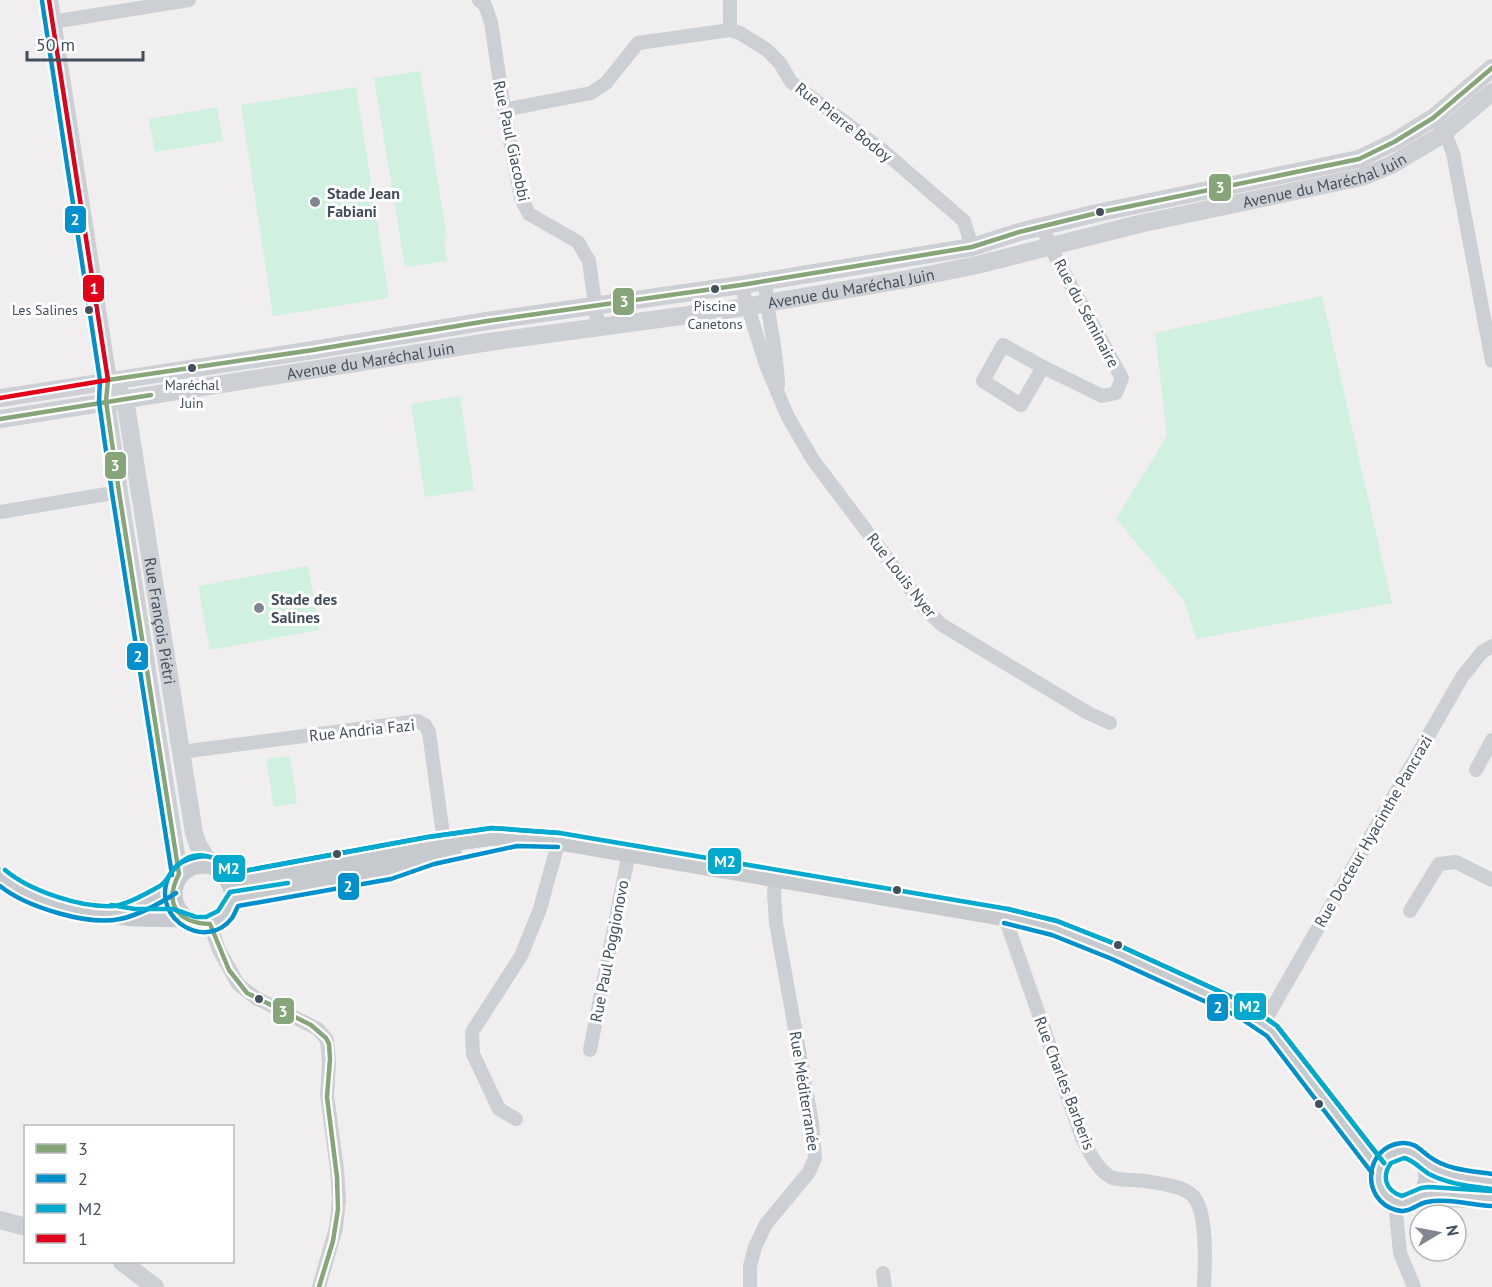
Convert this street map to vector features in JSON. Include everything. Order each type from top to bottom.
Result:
[{"type":"main road","name":"Rue François Piétri","points":[[49,0],[108,380],[106,402],[176,880]]},
{"type":"main road","name":"Avenue du Maréchal Juin","points":[[0,398],[595,305],[741,285],[972,247],[1019,232],[1359,159],[1394,142],[1433,118],[1492,68]]},
{"type":"main road","name":"Avenue du Maréchal Juin","points":[[0,419],[598,326],[766,304],[977,265],[1139,224],[1362,177],[1391,165],[1445,133],[1492,92]]},
{"type":"main road","points":[[108,380],[125,399]]},
{"type":"main road","name":"Rue François Piétri","points":[[125,399],[194,833],[198,845],[210,864]]},
{"type":"main road","points":[[232,890],[444,842],[493,835],[559,840],[1006,916],[1054,928],[1115,952],[1241,1009],[1263,1024],[1272,1031],[1378,1168],[1378,1184],[1382,1192],[1395,1202],[1410,1203],[1423,1196],[1492,1199]]},
{"type":"main road","points":[[232,890],[389,872],[432,857],[516,838]]},
{"type":"main road","points":[[117,913],[149,900],[193,865],[210,864],[222,870],[232,890],[228,913],[217,922],[210,924],[190,923],[182,917],[173,903],[176,880]]},
{"type":"main road","points":[[1,877],[24,892],[80,909],[134,916],[182,917]]},
{"type":"main road","points":[[1378,1168],[1389,1154],[1407,1150],[1415,1153],[1428,1166],[1451,1174],[1492,1182]]},
{"type":"main road","points":[[1423,1196],[1430,1182],[1428,1166]]},
{"type":"main road","points":[[0,1220],[24,1226]]},
{"type":"main road","points":[[123,1263],[155,1287]]},
{"type":"street","points":[[52,22],[189,0]]},
{"type":"street","name":"Rue Paul Giacobbi","points":[[479,0],[484,5],[491,22],[504,110],[521,198],[529,214],[578,243],[589,261],[598,326]]},
{"type":"street","points":[[504,110],[591,93],[606,83],[638,43],[730,30],[730,0]]},
{"type":"street","name":"Rue Pierre Bodoy","points":[[730,30],[740,33],[767,50],[780,63],[792,82],[881,149],[964,221],[972,247]]},
{"type":"street","points":[[1433,118],[1445,133],[1453,153],[1492,361]]},
{"type":"street","name":"Rue du Séminaire","points":[[1042,227],[1122,378],[1116,393],[1102,396],[1042,368],[1004,345],[983,381],[1021,405],[1042,368]]},
{"type":"street","name":"Rue Louis Nyer","points":[[765,280],[766,304],[777,361],[778,390]]},
{"type":"street","name":"Rue Louis Nyer","points":[[741,285],[766,365],[788,417],[813,460],[889,559],[905,585],[942,625],[1088,713],[1110,723]]},
{"type":"street","points":[[0,512],[119,492]]},
{"type":"street","name":"Rue Docteur Hyacinthe Pancrazi","points":[[1263,1024],[1462,677],[1482,652],[1492,646]]},
{"type":"street","name":"Rue Andria Fazi","points":[[181,752],[418,721],[425,725],[429,732],[444,842]]},
{"type":"street","points":[[1476,770],[1492,740]]},
{"type":"street","points":[[516,1119],[499,1109],[473,1054],[472,1032],[521,956],[540,909],[559,840]]},
{"type":"street","name":"Rue Paul Poggionovo","points":[[590,1050],[629,852]]},
{"type":"street","points":[[1410,911],[1439,864],[1456,862],[1492,880]]},
{"type":"street","name":"Rue Méditerranée","points":[[750,1287],[750,1266],[755,1247],[766,1224],[809,1172],[815,1158],[812,1123],[776,923],[774,893],[776,876]]},
{"type":"street","name":"Rue Charles Barberis","points":[[1006,916],[1082,1138],[1098,1165],[1112,1178],[1144,1180],[1181,1190],[1193,1196],[1199,1208],[1206,1247],[1204,1287]]},
{"type":"street","points":[[210,924],[219,950],[238,984],[256,998],[318,1029],[327,1040],[329,1063],[327,1095],[339,1200],[336,1228],[319,1287]]},
{"type":"street","points":[[1395,1202],[1400,1253],[1414,1287]]},
{"type":"green space","points":[[420,71],[447,238],[444,239],[447,261],[405,267],[374,78]]},
{"type":"green space","name":"Stade Jean Fabiani","points":[[356,87],[389,298],[273,316],[241,105]]},
{"type":"green space","points":[[217,107],[223,141],[155,152],[149,119]]},
{"type":"green space","points":[[1322,296],[1392,603],[1196,639],[1184,600],[1116,519],[1167,436],[1155,333]]},
{"type":"green space","points":[[460,396],[474,490],[425,497],[411,404]]},
{"type":"green space","name":"Stade des Salines","points":[[308,566],[319,630],[210,650],[198,586]]},
{"type":"green space","points":[[290,756],[297,803],[274,807],[266,759]]},
{"type":"transit line","name":"1","points":[[0,398],[108,380],[49,0]]},
{"type":"transit line","name":"2","points":[[42,1],[100,380],[99,402],[112,493],[172,875]]},
{"type":"transit line","name":"3","points":[[319,1287],[333,1241],[338,1209],[337,1177],[327,1097],[329,1044],[326,1038],[311,1025],[247,993],[229,970],[210,924],[189,920],[176,910],[173,903],[174,885],[179,874],[119,492],[106,401],[108,380],[313,350],[487,321],[741,285],[972,247],[1019,232],[1097,213],[1359,159],[1394,142],[1433,118],[1492,68]]},
{"type":"transit line","name":"3","points":[[0,419],[151,395]]},
{"type":"transit line","name":"2","points":[[558,847],[517,846],[434,864],[391,879],[238,906],[232,918],[221,928],[209,932],[185,927],[175,919],[168,908],[165,895],[167,881],[180,863],[205,856],[225,864],[233,873],[428,837],[492,828],[560,833]]},
{"type":"transit line","name":"M2","points":[[5,870],[28,885],[57,897],[87,904],[114,906],[132,901],[160,886],[176,866],[193,856],[215,858],[233,873],[428,837],[492,828],[560,833],[1008,909],[1057,921],[1118,945],[1245,1003],[1277,1026],[1384,1163]]},
{"type":"transit line","name":"M2","points":[[111,905],[135,909],[173,909],[196,917],[206,917],[218,911],[230,892],[288,883]]},
{"type":"transit line","name":"2","points":[[0,886],[11,894],[41,908],[91,920],[120,919],[135,915],[176,893]]},
{"type":"transit line","name":"2","points":[[1008,909],[1057,921],[1118,945],[1245,1003],[1277,1026],[1384,1163]]},
{"type":"transit line","name":"2","points":[[1004,923],[1052,935],[1112,959],[1237,1016],[1267,1036],[1372,1173]]},
{"type":"transit line","name":"2","points":[[1491,1206],[1435,1201],[1423,1203],[1405,1211],[1396,1210],[1384,1204],[1376,1196],[1371,1174],[1380,1153],[1389,1146],[1402,1143],[1414,1145],[1444,1165],[1492,1174]]},
{"type":"transit line","name":"M2","points":[[1491,1189],[1444,1180],[1429,1174],[1404,1158],[1391,1163],[1386,1173],[1389,1187],[1402,1196],[1429,1187],[1492,1191]]},
{"type":"place","name":"Stade Jean Fabiani","points":[[315,202]]},
{"type":"place","name":"Piscine Canetons","points":[[715,289]]},
{"type":"place","name":"Les Salines","points":[[89,310]]},
{"type":"place","name":"Maréchal Juin","points":[[192,368]]},
{"type":"place","name":"Stade des Salines","points":[[259,608]]}]
